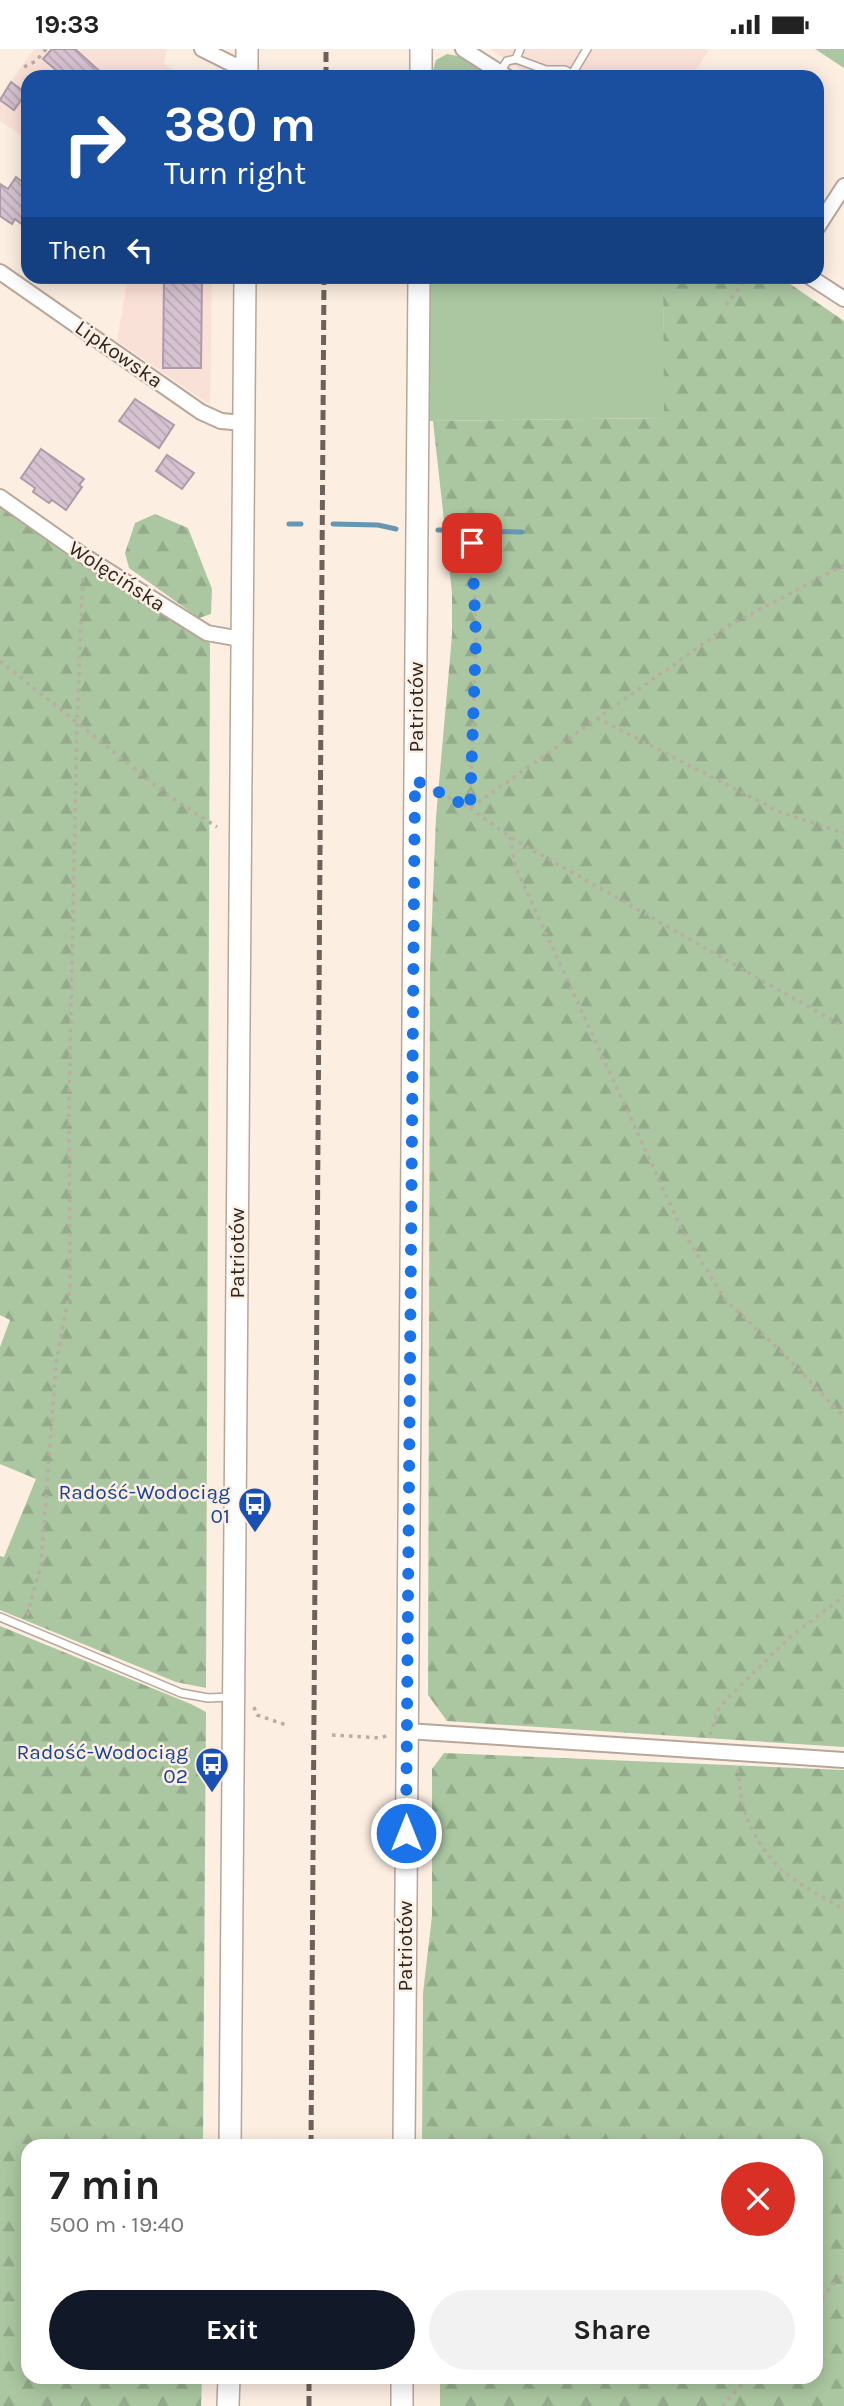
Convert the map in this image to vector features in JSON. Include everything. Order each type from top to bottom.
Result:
[{"type":"main road","points":[[421,49],[421,70]]},
{"type":"main road","name":"Patriotów","points":[[230,2139],[245,284]]},
{"type":"main road","name":"Patriotów","points":[[404,2139],[419,284]]},
{"type":"main road","points":[[228,2406],[229,2384]]},
{"type":"main road","points":[[401,2406],[402,2384]]},
{"type":"street","points":[[202,49],[232,64],[247,64]]},
{"type":"street","points":[[463,49],[495,70]]},
{"type":"street","points":[[824,217],[844,187]]},
{"type":"street","name":"Lipkowska","points":[[0,272],[201,412],[221,421],[244,423]]},
{"type":"street","points":[[821,284],[844,299]]},
{"type":"street","name":"Wolęcińska","points":[[0,497],[84,556],[207,633],[241,639]]},
{"type":"street","points":[[407,1731],[844,1760]]},
{"type":"lane","points":[[516,59],[520,49]]},
{"type":"lane","points":[[576,70],[587,49]]},
{"type":"lane","points":[[504,70],[507,61],[516,59],[545,70]]},
{"type":"lane","points":[[0,1617],[181,1693],[208,1698],[234,1697]]},
{"type":"path","points":[[24,67],[36,61],[46,49]]},
{"type":"path","points":[[726,305],[742,284]]},
{"type":"path","points":[[470,808],[476,638],[472,519]]},
{"type":"path","points":[[23,1626],[41,1566],[57,1363],[70,1289],[69,1105],[77,721],[84,556]]},
{"type":"path","points":[[470,808],[730,625],[844,565]]},
{"type":"path","points":[[0,661],[169,796],[217,827]]},
{"type":"path","points":[[597,718],[780,812],[844,833]]},
{"type":"path","points":[[415,780],[470,808],[510,837],[844,1027]]},
{"type":"path","points":[[510,837],[515,866],[682,1230],[726,1301],[784,1354],[844,1416]]},
{"type":"path","points":[[705,1750],[722,1704],[791,1636],[844,1596]]},
{"type":"path","points":[[234,1697],[251,1698],[257,1715],[289,1726]]},
{"type":"path","points":[[332,1735],[380,1738],[407,1731]]},
{"type":"path","points":[[736,1753],[740,1798],[751,1830],[781,1869],[844,1910]]},
{"type":"path","points":[[823,2296],[844,2273]]},
{"type":"path","points":[[722,2406],[742,2384]]},
{"type":"shaded area","points":[[34,49],[167,49],[164,63],[174,70],[21,70],[21,135],[0,121],[0,97]]},
{"type":"shaded area","points":[[490,49],[710,49],[696,70],[521,70]]},
{"type":"shaded area","points":[[127,284],[212,284],[210,405],[117,341]]},
{"type":"green space","points":[[815,49],[844,49],[844,68]]},
{"type":"green space","points":[[447,54],[458,56],[480,70],[433,70],[436,60]]},
{"type":"green space","points":[[429,284],[663,284],[665,418],[428,421]]},
{"type":"green space","points":[[663,284],[790,284],[844,321],[844,1747],[447,1721],[428,1695],[430,969],[436,817],[452,635],[452,593],[433,421],[664,418]]},
{"type":"green space","points":[[0,505],[210,643],[206,1688],[176,1682],[0,1610],[0,1556],[4,1557],[36,1479],[0,1464],[0,1347],[10,1320],[0,1315]]},
{"type":"green space","points":[[155,514],[188,528],[212,589],[211,614],[199,618],[129,568],[125,553],[135,523]]},
{"type":"green space","points":[[0,1626],[206,1712],[203,2139],[21,2139],[21,2384],[202,2384],[201,2406],[0,2406]]},
{"type":"green space","points":[[444,1753],[844,1770],[844,2406],[440,2406],[440,2384],[823,2384],[823,2139],[422,2139],[423,1993],[432,1916],[432,1769]]},
{"type":"building","points":[[52,49],[75,49],[98,70],[56,70],[43,59]]},
{"type":"building","points":[[11,82],[21,89],[21,100],[14,110],[0,100]]},
{"type":"building","points":[[16,177],[21,181],[21,224],[15,219],[12,224],[0,216],[0,184],[8,189]]},
{"type":"building","points":[[164,284],[202,284],[201,368],[163,368]]},
{"type":"building","points":[[135,399],[174,425],[159,448],[119,421]]},
{"type":"building","points":[[41,449],[84,479],[79,485],[82,487],[66,510],[33,492],[35,488],[21,478]]},
{"type":"building","points":[[167,455],[194,473],[182,489],[156,471]]},
{"type":"waterway","points":[[289,524],[301,524]]},
{"type":"waterway","points":[[333,524],[378,525],[396,529]]},
{"type":"waterway","points":[[438,530],[465,530]]},
{"type":"waterway","points":[[475,531],[522,532]]},
{"type":"railway","points":[[326,49],[326,70]]},
{"type":"railway","points":[[311,2139],[324,284]]},
{"type":"railway","points":[[309,2384],[309,2406]]},
{"type":"place","name":"Radość-Wodociąg 01","points":[[255,1534]]},
{"type":"place","name":"Radość-Wodociąg 02","points":[[212,1794]]},
{"type":"route","points":[[406,1833],[415,780],[470,808],[476,638],[472,543]]}]
